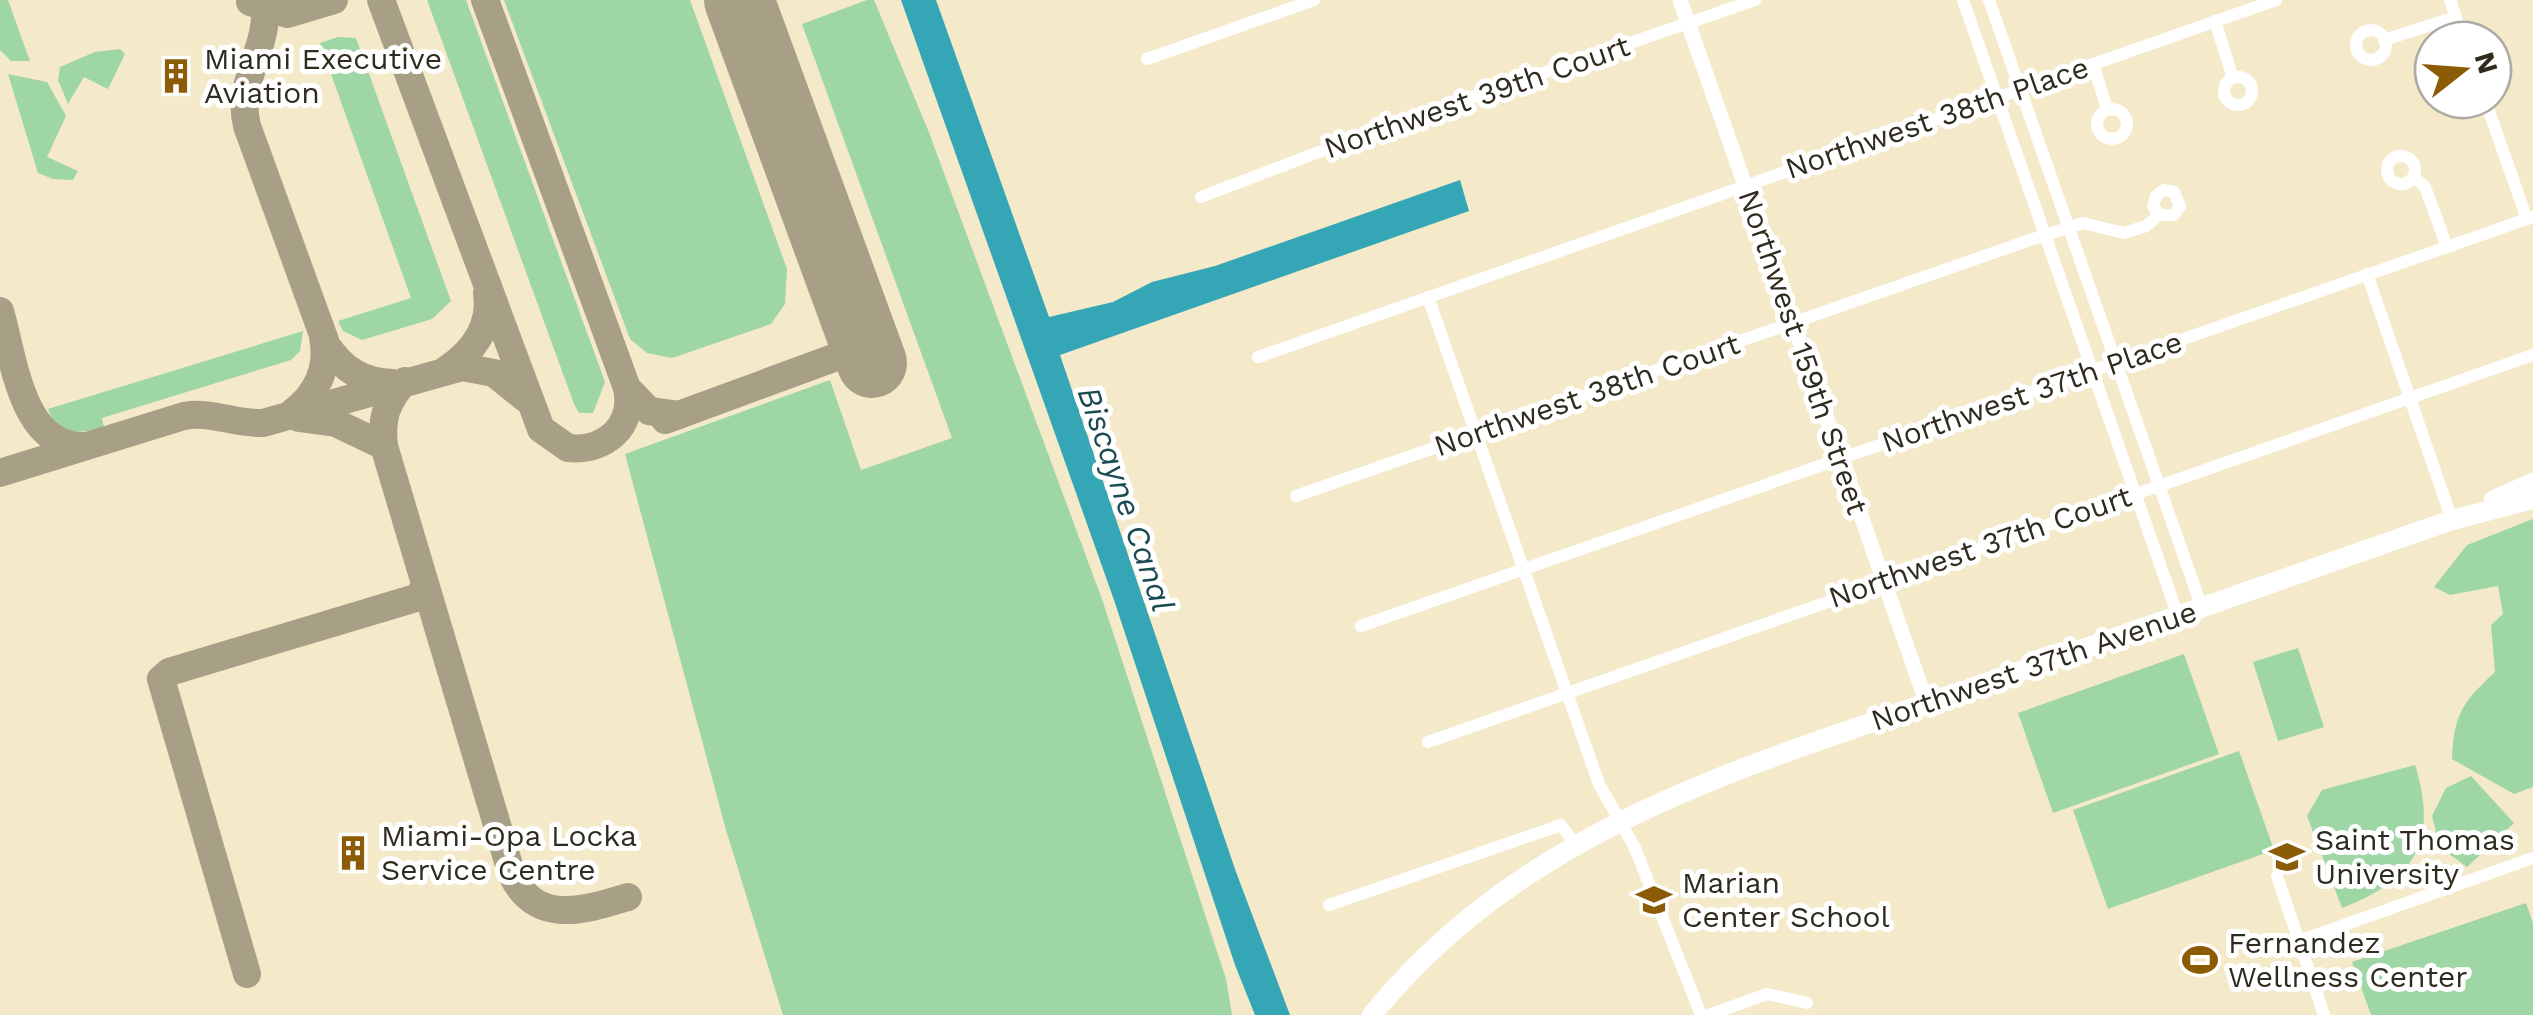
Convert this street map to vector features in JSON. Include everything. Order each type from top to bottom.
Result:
[{"type":"main road","name":"Northwest 37th Avenue","points":[[2452,520],[2533,483]]},
{"type":"main road","name":"Northwest 37th Avenue","points":[[1372,1015],[1453,930],[1620,818],[1748,766],[2452,520],[2533,499]]},
{"type":"street","points":[[1147,59],[1314,0]]},
{"type":"street","name":"Northwest 159th Street","points":[[1680,0],[1927,704]]},
{"type":"street","name":"Northwest 39th Court","points":[[1200,197],[1371,132],[1755,0]]},
{"type":"street","points":[[1963,0],[2178,616]]},
{"type":"street","points":[[1989,0],[2202,608]]},
{"type":"street","name":"Northwest 38th Place","points":[[1258,357],[2274,0]]},
{"type":"street","points":[[2450,0],[2457,20]]},
{"type":"street","points":[[2384,40],[2456,17]]},
{"type":"street","points":[[2215,21],[2234,78]]},
{"type":"street","points":[[2092,64],[2107,109]]},
{"type":"street","points":[[2493,120],[2530,218]]},
{"type":"street","points":[[2414,177],[2425,187],[2448,247]]},
{"type":"street","name":"Northwest 38th Court","points":[[1296,496],[2046,235],[2083,224],[2124,233],[2146,226],[2159,215]]},
{"type":"street","name":"Northwest 37th Place","points":[[1362,626],[2530,218]]},
{"type":"street","points":[[2367,274],[2452,520]]},
{"type":"street","points":[[1428,297],[1598,784],[1620,818],[1700,1015]]},
{"type":"street","name":"Northwest 37th Court","points":[[1428,742],[2533,355]]},
{"type":"street","points":[[1328,905],[1560,825],[1576,844]]},
{"type":"street","points":[[2299,940],[2533,858]]},
{"type":"street","points":[[2277,876],[2324,1015]]},
{"type":"street","points":[[1709,1015],[1767,994],[1807,1002]]},
{"type":"green space","points":[[0,0],[8,0],[30,61],[11,61],[0,50]]},
{"type":"green space","points":[[427,0],[466,0],[605,382],[593,413],[579,413],[574,404]]},
{"type":"green space","points":[[504,0],[690,0],[787,269],[785,304],[771,324],[672,358],[647,353],[630,339]]},
{"type":"green space","points":[[874,0],[928,130],[1103,602],[1226,979],[1232,1015],[783,1015],[726,830],[625,454],[830,380],[861,470],[952,438],[802,24]]},
{"type":"green space","points":[[338,37],[356,38],[451,301],[432,319],[362,340],[343,331],[338,321],[411,298],[320,43]]},
{"type":"green space","points":[[120,49],[125,54],[108,89],[84,77],[68,104],[58,80],[60,67],[95,52]]},
{"type":"green space","points":[[8,74],[47,82],[66,116],[47,157],[78,171],[73,180],[38,173]]},
{"type":"green space","points":[[303,331],[300,351],[291,360],[102,418],[104,428],[64,428],[48,409]]},
{"type":"green space","points":[[2533,519],[2533,787],[2514,794],[2452,759],[2462,710],[2495,672],[2491,625],[2503,614],[2498,586],[2450,595],[2434,587],[2467,545]]},
{"type":"green space","points":[[2298,648],[2324,727],[2278,741],[2253,662]]},
{"type":"green space","points":[[2184,654],[2219,754],[2053,813],[2018,713]]},
{"type":"green space","points":[[2239,751],[2274,850],[2108,909],[2073,810]]},
{"type":"green space","points":[[2415,765],[2424,816],[2414,855],[2387,885],[2342,908],[2307,816],[2322,790]]},
{"type":"green space","points":[[2471,776],[2514,823],[2467,867],[2440,847],[2432,816],[2446,788]]},
{"type":"green space","points":[[2526,903],[2533,923],[2533,1015],[2371,1015],[2352,962]]},
{"type":"water","points":[[901,0],[936,0],[1049,317],[1113,302],[1152,282],[1215,266],[1460,180],[1469,211],[1060,355],[1236,872],[1290,1015],[1255,1015],[1235,965],[1114,600]]},
{"type":"taxiway","points":[[264,0],[263,33],[246,93],[247,126],[327,346],[355,373],[392,383]]},
{"type":"taxiway","points":[[250,2],[287,14],[334,0]]},
{"type":"taxiway","points":[[381,0],[541,429],[568,448],[605,441],[622,425],[627,388]]},
{"type":"taxiway","points":[[485,0],[627,388],[649,411],[679,415]]},
{"type":"taxiway","points":[[446,370],[478,338],[487,317],[487,293]]},
{"type":"taxiway","points":[[0,311],[16,375],[33,416],[46,432],[62,442],[83,446]]},
{"type":"taxiway","points":[[292,413],[319,379],[324,359],[323,337]]},
{"type":"taxiway","points":[[665,420],[866,346]]},
{"type":"taxiway","points":[[0,473],[184,416],[263,423],[462,367],[494,373],[525,398]]},
{"type":"taxiway","points":[[405,381],[386,411],[384,446],[512,875],[522,891],[548,908],[579,909],[628,897]]},
{"type":"taxiway","points":[[299,418],[336,423],[384,446]]},
{"type":"taxiway","points":[[247,974],[161,679],[169,672],[419,597],[425,585]]},
{"type":"runway","points":[[739,0],[872,363]]},
{"type":"place","name":"Miami Executive Aviation","points":[[176,76]]},
{"type":"place","name":"Miami-Opa Locka Service Centre","points":[[353,853]]},
{"type":"place","name":"Saint Thomas University","points":[[2287,857]]},
{"type":"place","name":"Marian Center School","points":[[1654,900]]},
{"type":"place","name":"Fernandez Wellness Center","points":[[2200,960]]},
{"type":"water label","name":"Biscayne Canal","points":[[1126,499]]}]
